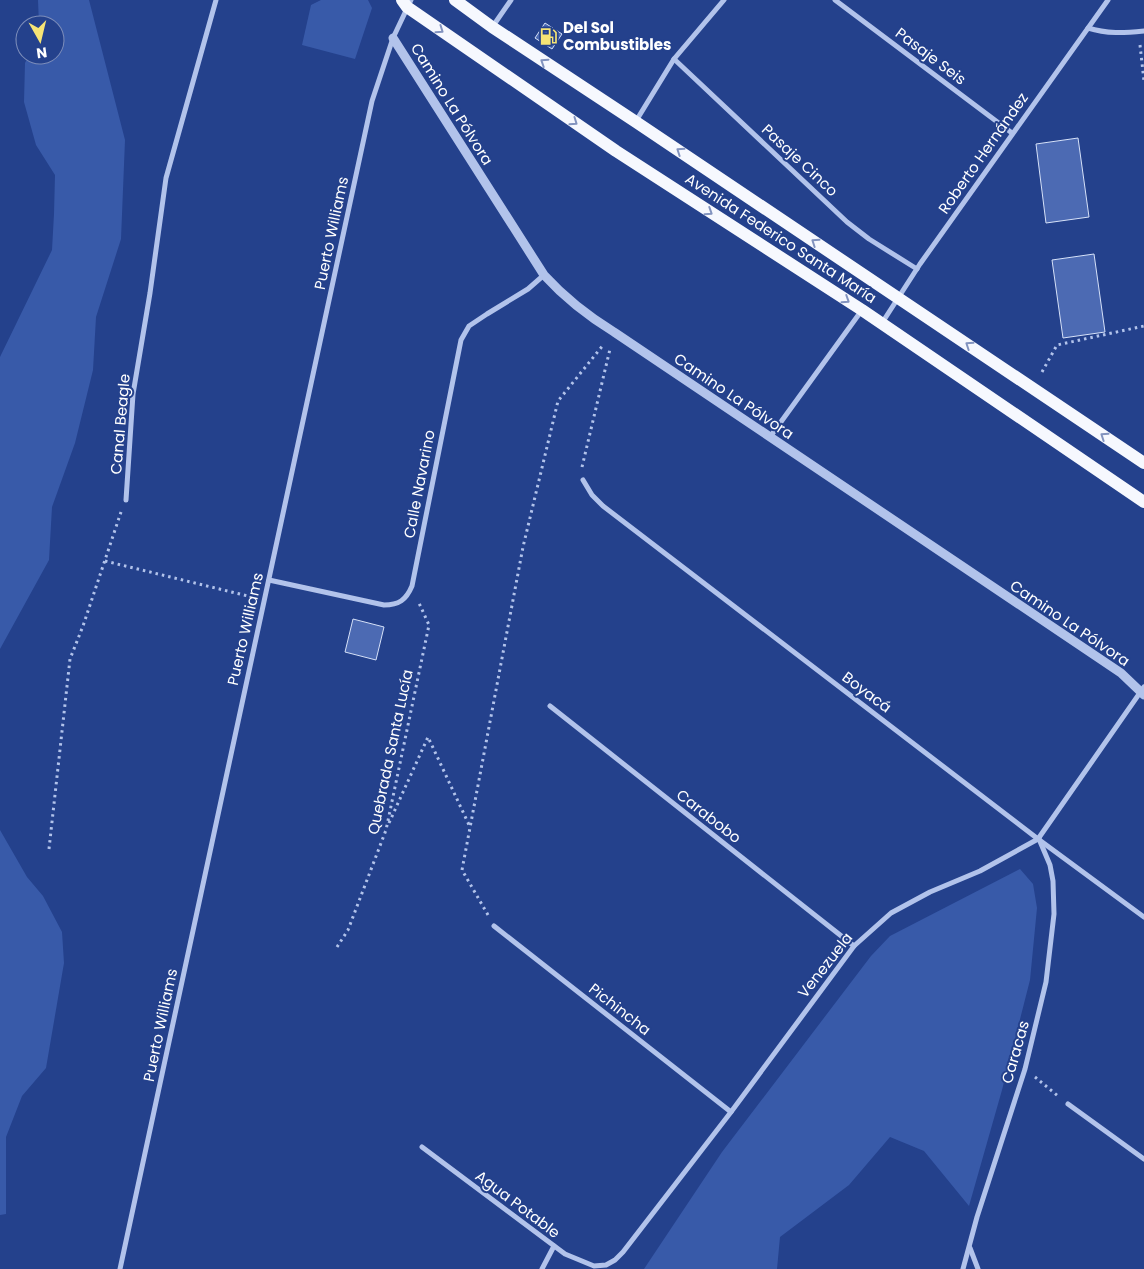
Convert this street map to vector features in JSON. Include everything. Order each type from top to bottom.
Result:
[{"type":"main road","name":"Avenida Federico Santa María","points":[[455,0],[492,27],[1144,463]]},
{"type":"main road","name":"Avenida Federico Santa María","points":[[407,2],[616,151],[882,323],[1144,502]]},
{"type":"street","name":"Canal Beagle","points":[[126,500],[133,394],[150,293],[166,178],[216,0]]},
{"type":"street","points":[[492,27],[511,0]]},
{"type":"street","points":[[636,122],[674,59],[724,0]]},
{"type":"street","name":"Pasaje Seis","points":[[834,0],[1012,133]]},
{"type":"street","name":"Roberto Hernández","points":[[882,323],[917,269],[1107,0]]},
{"type":"street","name":"Puerto Williams","points":[[120,1269],[372,100],[407,2]]},
{"type":"street","points":[[1088,28],[1101,32],[1119,33],[1142,31]]},
{"type":"street","name":"Camino La Pólvora","points":[[393,38],[544,275],[561,294],[593,319],[1121,673],[1143,691]]},
{"type":"street","name":"Pasaje Cinco","points":[[674,59],[848,222],[869,239],[917,269]]},
{"type":"street","name":"Calle Navarino","points":[[268,580],[384,606],[400,603],[408,597],[412,586],[461,340],[469,326],[528,289],[544,275]]},
{"type":"street","points":[[770,437],[862,310]]},
{"type":"street","name":"Boyacá","points":[[583,480],[592,495],[603,506],[1038,839],[1144,917]]},
{"type":"street","name":"Venezuela","points":[[606,1265],[623,1252],[731,1112],[854,946],[891,913],[930,892],[980,871],[1038,839],[1143,691]]},
{"type":"street","name":"Carabobo","points":[[550,706],[854,946]]},
{"type":"street","name":"Caracas","points":[[963,1269],[977,1217],[1025,1069],[1046,982],[1054,914],[1050,865],[1038,839]]},
{"type":"street","name":"Pichincha","points":[[494,926],[731,1112]]},
{"type":"street","points":[[1068,1104],[1144,1159]]},
{"type":"street","name":"Agua Potable","points":[[422,1147],[565,1254],[594,1266],[606,1265]]},
{"type":"street","points":[[542,1269],[554,1246]]},
{"type":"street","points":[[970,1248],[978,1269]]},
{"type":"path","points":[[1142,31],[1144,81]]},
{"type":"path","points":[[1033,388],[1057,345],[1144,326]]},
{"type":"path","points":[[583,480],[582,464],[614,332]]},
{"type":"path","points":[[494,926],[462,870],[523,547],[558,401],[614,332]]},
{"type":"path","points":[[49,849],[70,659],[126,500]]},
{"type":"path","points":[[105,561],[264,599]]},
{"type":"path","name":"Quebrada Santa Lucía","points":[[336,947],[348,930],[386,830],[429,625],[412,586]]},
{"type":"path","points":[[386,830],[428,737],[470,827]]},
{"type":"path","points":[[1025,1069],[1068,1104]]},
{"type":"shaded area","points":[[38,0],[89,0],[125,140],[121,239],[96,317],[93,370],[75,443],[52,507],[49,560],[0,649],[0,357],[52,250],[54,214],[55,175],[36,145],[24,102],[25,65],[65,65],[65,15],[39,15]]},
{"type":"shaded area","points":[[321,0],[368,0],[372,8],[355,59],[302,45],[311,5]]},
{"type":"shaded area","points":[[0,830],[27,877],[43,896],[62,932],[64,963],[46,1068],[22,1096],[6,1137],[6,1214],[0,1215]]},
{"type":"shaded area","points":[[1020,869],[1033,884],[1037,908],[1030,980],[1002,1090],[969,1206],[924,1151],[890,1137],[849,1185],[780,1237],[777,1269],[644,1269],[722,1152],[871,956],[890,936]]},
{"type":"building","name":"Del Sol Combustibles","points":[[545,23],[562,34],[552,49],[535,38]]},
{"type":"building","points":[[1078,138],[1089,217],[1046,223],[1036,144]]},
{"type":"building","points":[[1094,254],[1105,332],[1063,338],[1052,260]]},
{"type":"building","points":[[353,619],[384,627],[376,660],[345,652]]},
{"type":"place","name":"Del Sol Combustibles","points":[[549,36]]}]
